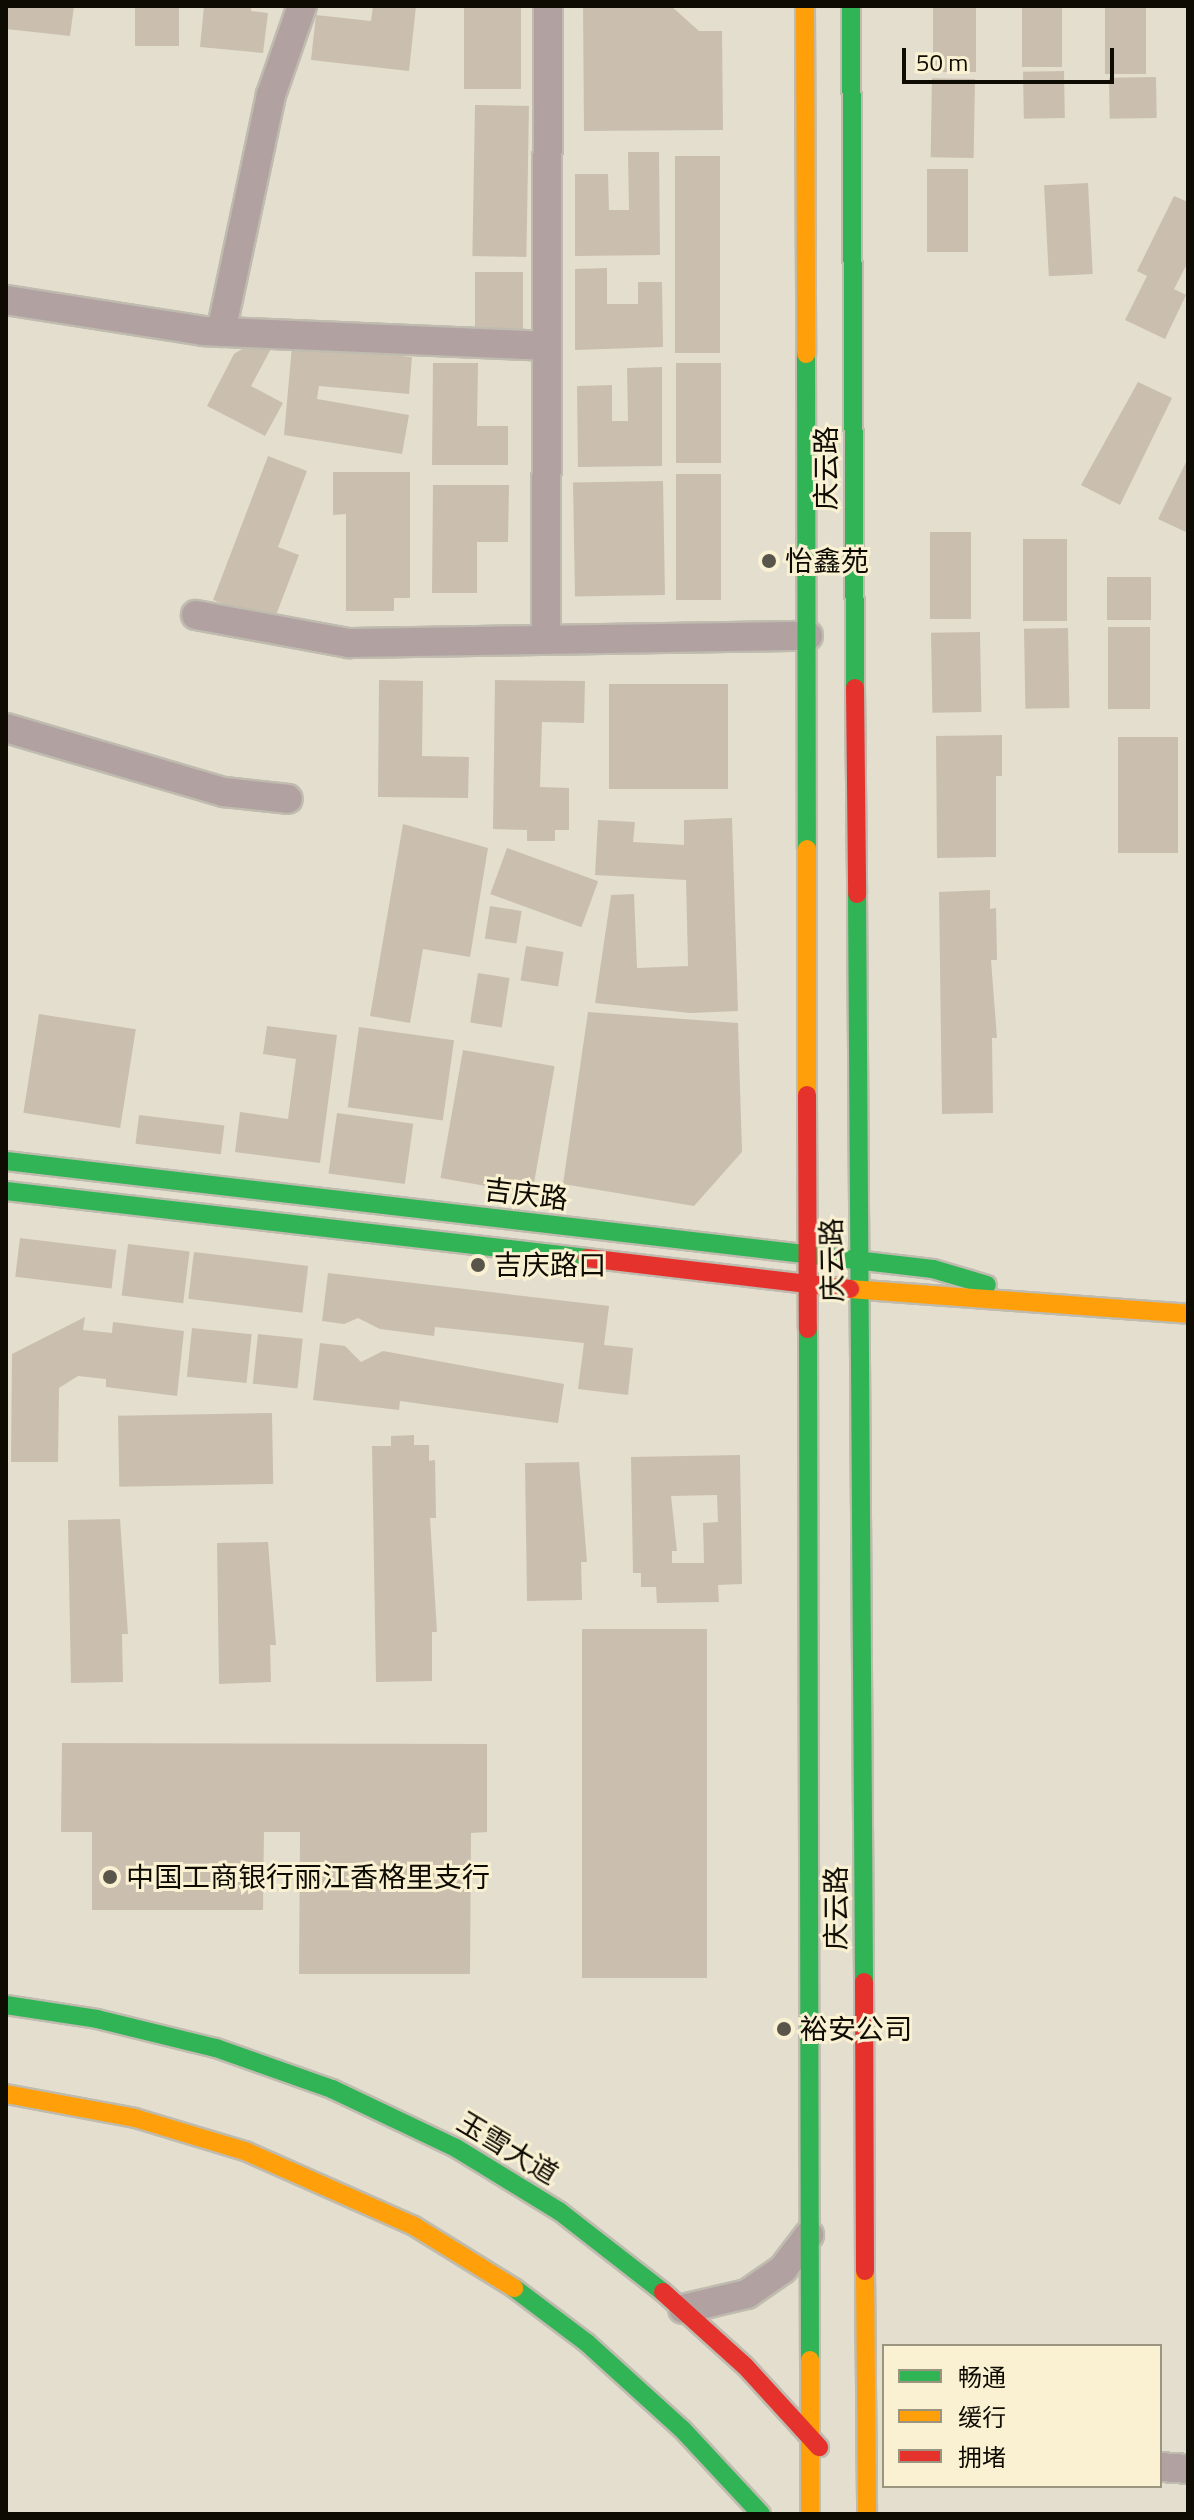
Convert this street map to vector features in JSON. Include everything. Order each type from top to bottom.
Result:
[{"type":"main road","name":"庆云路","points":[[805,6],[810,2514]]},
{"type":"main road","name":"庆云路","points":[[851,6],[860,1290],[875,2452],[867,2506]]},
{"type":"main road","name":"吉庆路","points":[[6,1161],[933,1269],[1037,1299]]},
{"type":"main road","name":"吉庆路","points":[[6,1191],[929,1298],[1037,1299],[1188,1314]]},
{"type":"main road","name":"玉雪大道","points":[[6,2005],[97,2019],[216,2048],[395,2117],[559,2211],[683,2309],[829,2457]]},
{"type":"main road","points":[[6,2094],[135,2118],[245,2151],[414,2226],[510,2285],[587,2343],[682,2429],[761,2514]]},
{"type":"main road","points":[[848,2478],[867,2506],[881,2514]]},
{"type":"street","points":[[221,332],[271,95],[302,6]]},
{"type":"street","points":[[546,639],[548,6]]},
{"type":"street","points":[[6,300],[221,332],[547,346]]},
{"type":"street","points":[[196,615],[349,643],[808,636]]},
{"type":"street","points":[[6,728],[224,792],[288,799]]},
{"type":"street","points":[[683,2309],[747,2294],[783,2269],[809,2235]]},
{"type":"street","points":[[1162,2467],[1188,2469]]},
{"type":"building","points":[[6,6],[74,6],[70,36],[6,29]]},
{"type":"building","points":[[135,6],[179,6],[179,46],[135,46]]},
{"type":"building","points":[[204,6],[251,6],[251,11],[268,13],[263,53],[200,47]]},
{"type":"building","points":[[373,6],[416,6],[409,71],[311,60],[316,15],[371,21]]},
{"type":"building","points":[[464,6],[521,6],[521,89],[464,89]]},
{"type":"building","points":[[583,6],[671,6],[699,31],[722,31],[723,130],[584,131]]},
{"type":"building","points":[[933,6],[976,6],[976,72],[933,72]]},
{"type":"building","points":[[1022,6],[1062,6],[1062,67],[1022,67]]},
{"type":"building","points":[[1105,6],[1146,6],[1146,74],[1105,74]]},
{"type":"building","points":[[1064,71],[1065,118],[1024,119],[1023,72]]},
{"type":"building","points":[[1156,77],[1157,118],[1110,119],[1109,78]]},
{"type":"building","points":[[932,78],[975,79],[974,158],[931,157]]},
{"type":"building","points":[[475,105],[529,106],[526,257],[472,256]]},
{"type":"building","points":[[628,152],[659,152],[660,255],[575,256],[575,174],[608,174],[609,210],[629,210]]},
{"type":"building","points":[[675,156],[720,156],[720,353],[675,353]]},
{"type":"building","points":[[927,169],[968,169],[968,252],[927,252]]},
{"type":"building","points":[[1088,183],[1093,274],[1049,276],[1044,185]]},
{"type":"building","points":[[1174,196],[1188,202],[1188,262],[1174,289],[1186,295],[1165,339],[1125,320],[1147,276],[1137,271]]},
{"type":"building","points":[[607,268],[607,304],[638,304],[638,282],[662,282],[663,347],[575,350],[575,269]]},
{"type":"building","points":[[475,272],[523,272],[523,335],[475,335]]},
{"type":"building","points":[[253,342],[273,345],[251,386],[283,403],[265,436],[207,406],[234,354]]},
{"type":"building","points":[[292,346],[412,357],[409,394],[319,386],[317,399],[409,415],[402,454],[284,435]]},
{"type":"building","points":[[433,363],[478,363],[477,426],[508,426],[508,465],[432,465]]},
{"type":"building","points":[[676,363],[721,363],[721,463],[676,463]]},
{"type":"building","points":[[662,367],[662,466],[578,467],[577,386],[612,385],[612,421],[628,421],[627,368]]},
{"type":"building","points":[[1138,382],[1172,398],[1120,505],[1081,485]]},
{"type":"building","points":[[268,456],[307,471],[278,547],[299,555],[273,623],[213,600]]},
{"type":"building","points":[[1188,458],[1188,533],[1158,519]]},
{"type":"building","points":[[333,472],[410,472],[410,598],[394,598],[394,611],[346,611],[346,514],[333,515]]},
{"type":"building","points":[[676,474],[721,474],[721,600],[676,600]]},
{"type":"building","points":[[663,481],[665,595],[575,597],[573,483]]},
{"type":"building","points":[[433,485],[509,485],[508,542],[477,542],[477,593],[432,593]]},
{"type":"building","points":[[930,532],[971,532],[971,619],[930,619]]},
{"type":"building","points":[[1023,539],[1067,539],[1067,621],[1023,621]]},
{"type":"building","points":[[1107,577],[1151,577],[1151,620],[1107,620]]},
{"type":"building","points":[[1108,627],[1150,627],[1150,709],[1108,709]]},
{"type":"building","points":[[1068,628],[1069,708],[1025,709],[1024,629]]},
{"type":"building","points":[[980,632],[981,712],[932,713],[931,633]]},
{"type":"building","points":[[379,680],[423,681],[422,756],[469,757],[468,798],[378,797]]},
{"type":"building","points":[[495,680],[585,681],[584,723],[542,722],[540,787],[569,788],[569,830],[555,830],[555,841],[527,841],[527,830],[493,829]]},
{"type":"building","points":[[609,684],[728,684],[728,789],[609,789]]},
{"type":"building","points":[[1002,735],[1002,776],[996,776],[996,857],[937,858],[936,736]]},
{"type":"building","points":[[1118,737],[1178,737],[1178,853],[1118,853]]},
{"type":"building","points":[[732,818],[738,1011],[690,1013],[595,1003],[611,895],[634,894],[637,968],[688,966],[686,880],[595,875],[598,820],[635,822],[633,842],[684,845],[684,820]]},
{"type":"building","points":[[403,824],[488,848],[470,957],[423,949],[410,1023],[370,1016]]},
{"type":"building","points":[[507,848],[598,881],[581,927],[490,894]]},
{"type":"building","points":[[990,890],[990,909],[996,908],[997,960],[991,960],[997,1038],[992,1038],[993,1113],[942,1114],[939,892]]},
{"type":"building","points":[[490,906],[522,911],[516,944],[485,939]]},
{"type":"building","points":[[526,946],[564,952],[558,987],[521,981]]},
{"type":"building","points":[[478,973],[510,978],[502,1027],[470,1022]]},
{"type":"building","points":[[588,1012],[738,1023],[742,1152],[694,1206],[563,1184]]},
{"type":"building","points":[[39,1014],[136,1029],[120,1128],[23,1113]]},
{"type":"building","points":[[267,1026],[337,1035],[320,1163],[235,1152],[240,1112],[288,1119],[296,1059],[263,1054]]},
{"type":"building","points":[[359,1027],[454,1040],[443,1121],[348,1107]]},
{"type":"building","points":[[463,1050],[555,1066],[532,1194],[440,1178]]},
{"type":"building","points":[[337,1113],[413,1124],[405,1184],[329,1173]]},
{"type":"building","points":[[139,1115],[224,1125],[221,1154],[135,1144]]},
{"type":"building","points":[[20,1238],[116,1250],[112,1289],[15,1277]]},
{"type":"building","points":[[128,1244],[190,1252],[183,1303],[122,1296]]},
{"type":"building","points":[[194,1252],[308,1266],[302,1313],[188,1299]]},
{"type":"building","points":[[328,1273],[609,1306],[604,1345],[633,1348],[628,1395],[578,1389],[584,1343],[435,1327],[434,1336],[380,1329],[358,1318],[344,1324],[322,1321]]},
{"type":"building","points":[[85,1317],[83,1330],[112,1333],[113,1322],[184,1331],[177,1396],[106,1387],[106,1379],[78,1376],[59,1388],[58,1462],[11,1462],[12,1354]]},
{"type":"building","points":[[192,1328],[252,1334],[247,1383],[187,1377]]},
{"type":"building","points":[[258,1334],[303,1339],[298,1388],[253,1384]]},
{"type":"building","points":[[320,1343],[345,1346],[361,1362],[383,1351],[564,1384],[558,1423],[400,1401],[399,1410],[313,1400]]},
{"type":"building","points":[[272,1413],[273,1484],[119,1487],[118,1416]]},
{"type":"building","points":[[414,1435],[414,1445],[429,1445],[429,1461],[435,1460],[436,1518],[430,1518],[437,1632],[432,1632],[432,1681],[376,1682],[372,1446],[391,1446],[391,1436]]},
{"type":"building","points":[[740,1455],[742,1584],[718,1585],[719,1602],[657,1603],[656,1587],[641,1587],[641,1573],[633,1573],[631,1457]],"holes":[[[717,1495],[718,1522],[703,1523],[704,1563],[672,1563],[672,1551],[677,1551],[671,1496]]]},
{"type":"building","points":[[579,1462],[587,1562],[581,1562],[582,1600],[527,1601],[525,1463]]},
{"type":"building","points":[[120,1519],[128,1634],[122,1634],[123,1682],[71,1683],[68,1520]]},
{"type":"building","points":[[268,1542],[276,1645],[270,1645],[271,1682],[219,1684],[217,1543]]},
{"type":"building","points":[[582,1629],[707,1629],[707,1978],[582,1978]]},
{"type":"building","points":[[62,1743],[487,1744],[487,1832],[471,1833],[470,1974],[299,1974],[300,1832],[264,1832],[263,1910],[92,1910],[92,1832],[61,1832]]},
{"type":"traffic: fast","points":[[851,6],[855,688]]},
{"type":"traffic: fast","points":[[806,354],[807,849]]},
{"type":"traffic: fast","points":[[857,894],[864,1982]]},
{"type":"traffic: fast","points":[[6,1161],[933,1269],[987,1285]]},
{"type":"traffic: fast","points":[[6,1191],[587,1258]]},
{"type":"traffic: fast","points":[[808,1329],[810,2360]]},
{"type":"traffic: fast","points":[[6,2005],[97,2019],[216,2048],[332,2089],[456,2148],[559,2211],[663,2292]]},
{"type":"traffic: fast","points":[[514,2288],[587,2343],[682,2429],[761,2514]]},
{"type":"traffic: slow","points":[[805,6],[806,354]]},
{"type":"traffic: slow","points":[[807,849],[807,1095]]},
{"type":"traffic: slow","points":[[850,1289],[1188,1314]]},
{"type":"traffic: slow","points":[[6,2094],[135,2118],[245,2151],[414,2226],[514,2288]]},
{"type":"traffic: slow","points":[[865,2271],[867,2514]]},
{"type":"traffic: slow","points":[[810,2360],[810,2514]]},
{"type":"traffic: jam","points":[[855,688],[857,894]]},
{"type":"traffic: jam","points":[[807,1095],[808,1329]]},
{"type":"traffic: jam","points":[[587,1258],[850,1289]]},
{"type":"traffic: jam","points":[[864,1982],[865,2271]]},
{"type":"traffic: jam","points":[[663,2292],[745,2366],[819,2447]]},
{"type":"place","name":"怡鑫苑","points":[[769,561]]},
{"type":"place","name":"吉庆路口","points":[[478,1265]]},
{"type":"place","name":"中国工商银行丽江香格里支行","points":[[110,1877]]},
{"type":"place","name":"裕安公司","points":[[784,2029]]}]
